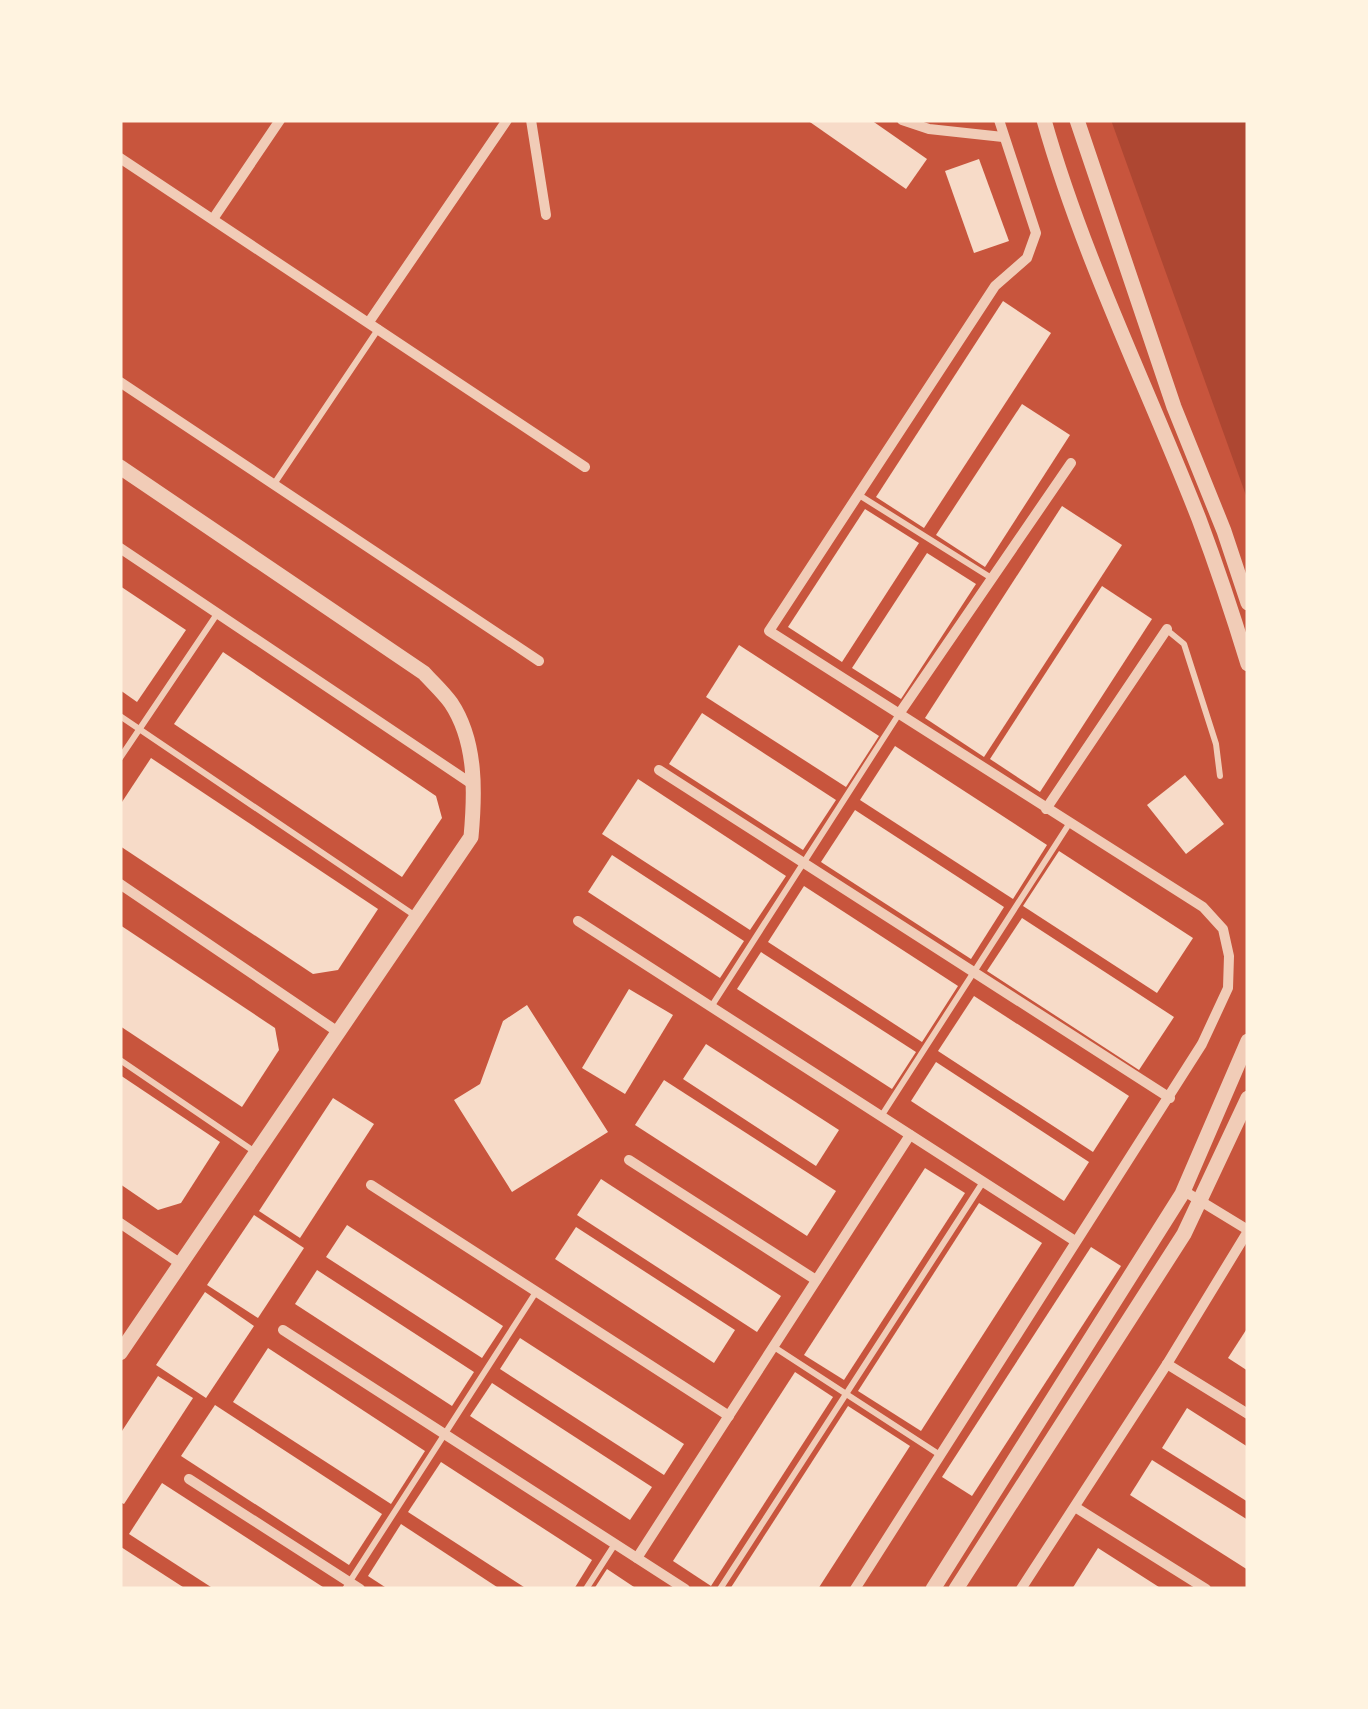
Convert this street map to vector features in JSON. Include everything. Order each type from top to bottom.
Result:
[{"type":"street","points":[[213,218],[280,120]]},
{"type":"street","points":[[374,325],[507,120]]},
{"type":"street","points":[[531,120],[546,215]]},
{"type":"street","points":[[902,120],[929,129],[1003,137]]},
{"type":"street","points":[[855,1589],[1074,1241],[1170,1098],[1202,1044],[1228,988],[1229,956],[1223,930],[1202,907],[769,631],[995,286],[1028,258],[1036,233],[999,120]]},
{"type":"street","points":[[1044,120],[1099,280],[1199,520],[1248,664]]},
{"type":"street","points":[[1077,120],[1174,407],[1224,530],[1248,603]]},
{"type":"street","points":[[120,158],[584,467]]},
{"type":"street","points":[[120,382],[539,661]]},
{"type":"street","points":[[899,714],[1071,464]]},
{"type":"street","points":[[120,467],[424,673],[453,705],[468,746],[476,787],[471,837],[120,1354]]},
{"type":"street","points":[[120,548],[476,787]]},
{"type":"street","points":[[1046,808],[1166,629]]},
{"type":"street","points":[[659,770],[1170,1098]]},
{"type":"street","points":[[120,884],[338,1032]]},
{"type":"street","points":[[578,922],[1074,1241]]},
{"type":"street","points":[[934,1589],[1184,1192],[1248,1041]]},
{"type":"street","points":[[956,1589],[1202,1201],[1248,1098]]},
{"type":"street","points":[[637,1558],[910,1135]]},
{"type":"street","points":[[629,1160],[816,1280]]},
{"type":"street","points":[[371,1186],[729,1416]]},
{"type":"street","points":[[1022,1589],[1248,1230],[1184,1192]]},
{"type":"street","points":[[120,1223],[181,1264]]},
{"type":"street","points":[[284,1330],[685,1589]]},
{"type":"street","points":[[1167,1364],[1248,1414]]},
{"type":"street","points":[[189,1479],[351,1587]]},
{"type":"street","points":[[1075,1507],[1206,1589]]},
{"type":"lane","points":[[274,484],[374,325]]},
{"type":"lane","points":[[859,494],[992,580]]},
{"type":"lane","points":[[120,758],[217,614]]},
{"type":"lane","points":[[1166,629],[1184,644],[1216,744],[1220,776]]},
{"type":"lane","points":[[711,1007],[899,714]]},
{"type":"lane","points":[[120,716],[417,918]]},
{"type":"lane","points":[[881,1116],[1069,824]]},
{"type":"lane","points":[[120,1060],[256,1152]]},
{"type":"lane","points":[[720,1589],[982,1182]]},
{"type":"lane","points":[[351,1587],[536,1292]]},
{"type":"lane","points":[[773,1346],[940,1455]]},
{"type":"lane","points":[[586,1589],[615,1544]]},
{"type":"shaded area","points":[[1111,120],[1248,120],[1248,501]]},
{"type":"building","points":[[807,120],[871,120],[927,159],[906,189]]},
{"type":"building","points":[[979,159],[1009,241],[974,253],[945,171]]},
{"type":"building","points":[[1003,301],[1051,333],[924,528],[876,497]]},
{"type":"building","points":[[1022,404],[1070,435],[985,567],[936,535]]},
{"type":"building","points":[[1062,506],[1122,545],[984,757],[925,718]]},
{"type":"building","points":[[865,509],[919,543],[842,662],[788,627]]},
{"type":"building","points":[[927,553],[976,584],[901,699],[852,668]]},
{"type":"building","points":[[120,586],[186,630],[137,702],[120,690]]},
{"type":"building","points":[[1102,586],[1152,619],[1040,792],[990,759]]},
{"type":"building","points":[[739,645],[879,736],[846,787],[706,697]]},
{"type":"building","points":[[223,652],[436,796],[442,818],[402,877],[174,724]]},
{"type":"building","points":[[702,713],[836,800],[803,850],[669,764]]},
{"type":"building","points":[[895,746],[1047,845],[1013,899],[860,800]]},
{"type":"building","points":[[151,758],[378,909],[338,970],[313,974],[120,846],[120,805]]},
{"type":"building","points":[[1185,775],[1224,824],[1186,854],[1147,805]]},
{"type":"building","points":[[638,779],[786,876],[750,930],[602,834]]},
{"type":"building","points":[[855,810],[1004,907],[971,959],[821,862]]},
{"type":"building","points":[[1059,851],[1193,938],[1157,993],[1023,906]]},
{"type":"building","points":[[612,855],[744,941],[720,978],[588,892]]},
{"type":"building","points":[[804,886],[958,986],[922,1042],[768,942]]},
{"type":"building","points":[[1022,918],[1174,1017],[1139,1070],[987,971]]},
{"type":"building","points":[[120,925],[275,1028],[279,1050],[242,1107],[120,1026]]},
{"type":"building","points":[[761,952],[916,1052],[892,1089],[737,989]]},
{"type":"building","points":[[629,989],[673,1015],[625,1094],[582,1068]]},
{"type":"building","points":[[974,996],[1129,1096],[1093,1152],[938,1051]]},
{"type":"building","points":[[527,1005],[608,1132],[512,1192],[454,1100],[480,1084],[503,1021]]},
{"type":"building","points":[[706,1044],[839,1130],[816,1166],[683,1079]]},
{"type":"building","points":[[936,1062],[1089,1162],[1064,1201],[911,1101]]},
{"type":"building","points":[[120,1075],[220,1142],[181,1203],[158,1210],[120,1184]]},
{"type":"building","points":[[664,1080],[836,1191],[807,1236],[635,1125]]},
{"type":"building","points":[[333,1098],[374,1124],[300,1238],[259,1211]]},
{"type":"building","points":[[925,1168],[965,1193],[844,1380],[804,1355]]},
{"type":"building","points":[[601,1179],[781,1296],[757,1332],[577,1215]]},
{"type":"building","points":[[979,1203],[1042,1243],[921,1431],[858,1391]]},
{"type":"building","points":[[254,1215],[304,1248],[258,1318],[207,1285]]},
{"type":"building","points":[[347,1225],[503,1326],[482,1358],[326,1257]]},
{"type":"building","points":[[576,1227],[735,1330],[714,1363],[555,1259]]},
{"type":"building","points":[[1091,1247],[1121,1266],[972,1496],[942,1477]]},
{"type":"building","points":[[317,1270],[474,1372],[452,1406],[295,1304]]},
{"type":"building","points":[[205,1292],[254,1326],[206,1398],[156,1365]]},
{"type":"building","points":[[1248,1327],[1248,1371],[1228,1358]]},
{"type":"building","points":[[520,1338],[684,1444],[664,1475],[500,1369]]},
{"type":"building","points":[[268,1348],[425,1451],[391,1504],[233,1402]]},
{"type":"building","points":[[795,1372],[833,1397],[711,1586],[673,1561]]},
{"type":"building","points":[[158,1376],[193,1398],[124,1504],[120,1502],[120,1434]]},
{"type":"building","points":[[492,1383],[652,1487],[630,1520],[470,1416]]},
{"type":"building","points":[[215,1405],[382,1514],[349,1565],[181,1456]]},
{"type":"building","points":[[848,1406],[910,1446],[818,1589],[730,1589]]},
{"type":"building","points":[[1187,1408],[1248,1447],[1248,1502],[1162,1448]]},
{"type":"building","points":[[1152,1460],[1248,1520],[1248,1570],[1130,1495]]},
{"type":"building","points":[[441,1462],[592,1560],[574,1589],[527,1589],[408,1512]]},
{"type":"building","points":[[162,1483],[326,1589],[214,1589],[129,1534]]},
{"type":"building","points":[[401,1524],[500,1589],[388,1589],[368,1576]]},
{"type":"building","points":[[121,1547],[186,1589],[120,1589]]},
{"type":"building","points":[[1098,1548],[1162,1589],[1072,1589]]},
{"type":"building","points":[[607,1569],[637,1589],[594,1589]]}]
